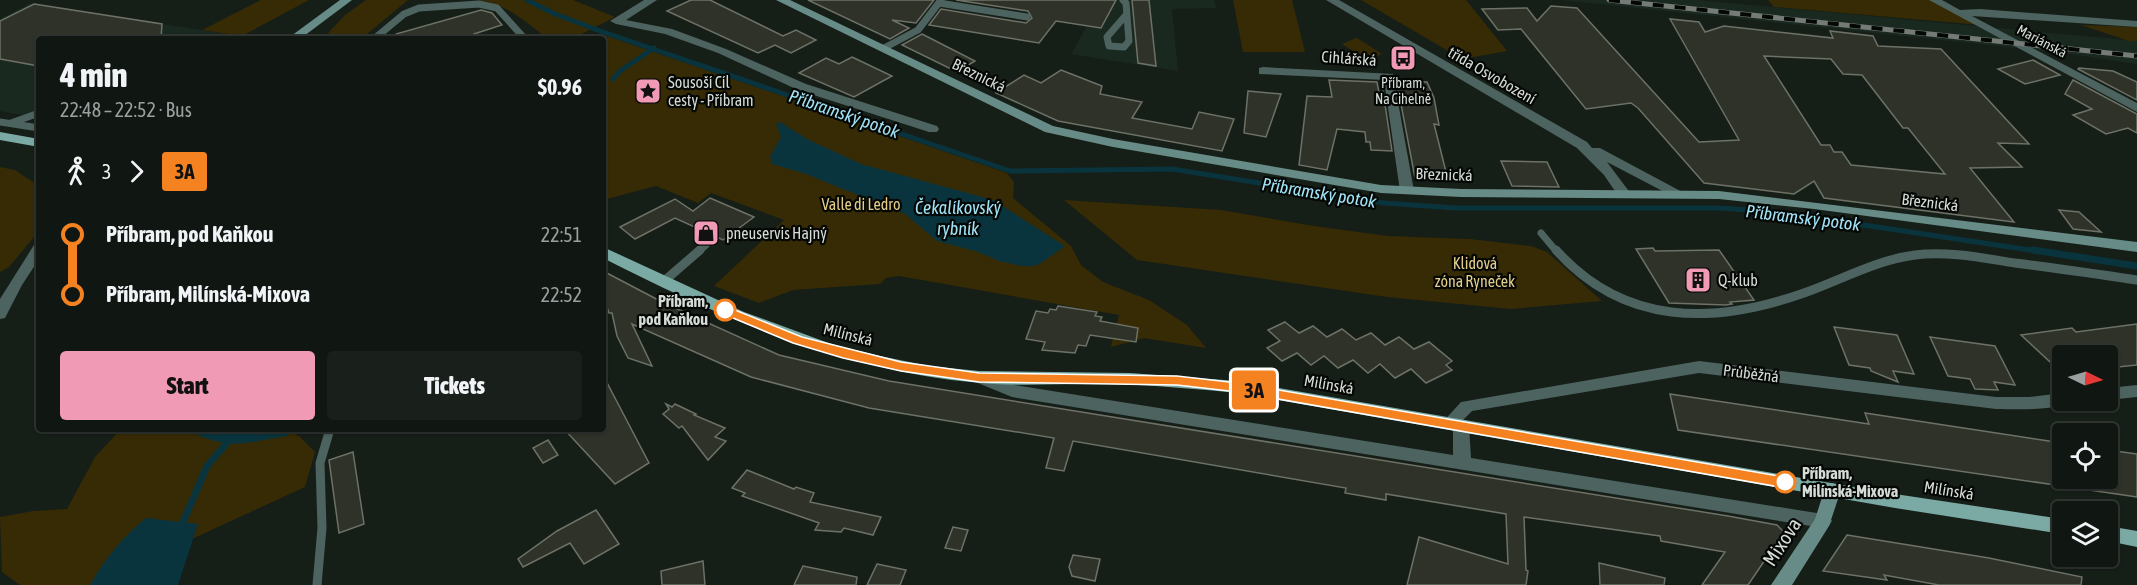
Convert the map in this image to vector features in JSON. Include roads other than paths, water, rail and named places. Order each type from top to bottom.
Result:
[{"type":"main road","points":[[0,136],[36,142]]},
{"type":"main road","name":"Milínská","points":[[606,254],[663,282],[798,340],[843,354],[901,366],[979,377],[1177,380],[1238,387],[1832,490],[2052,525]]},
{"type":"main road","points":[[2118,536],[2137,539]]},
{"type":"street","points":[[297,36],[347,0]]},
{"type":"street","points":[[652,0],[614,22],[668,31],[722,51],[802,87],[933,129]]},
{"type":"street","name":"Březnická","points":[[781,0],[1049,129],[1113,143],[1381,189],[1719,195],[1814,205],[2137,247]]},
{"type":"street","name":"třída Osvobození","points":[[1331,0],[1582,145],[1609,172],[1624,194]]},
{"type":"street","name":"Mariánská","points":[[1934,0],[2137,108]]},
{"type":"street","points":[[1959,14],[1980,12],[2137,24]]},
{"type":"street","name":"Cihlářská","points":[[1263,71],[1389,77],[1407,191]]},
{"type":"street","points":[[1582,145],[1679,194]]},
{"type":"street","points":[[0,314],[7,285],[36,251]]},
{"type":"street","name":"Průběžná","points":[[1455,425],[1467,406],[1699,367],[1996,403],[2052,400]]},
{"type":"street","points":[[979,377],[1012,390],[1823,521]]},
{"type":"street","points":[[2118,393],[2137,391]]},
{"type":"street","points":[[1455,425],[1462,463]]},
{"type":"street","name":"Mixova","points":[[1781,585],[1823,521],[1832,490]]},
{"type":"lane","points":[[1123,0],[1126,15],[1128,44],[1116,48],[1109,46],[1107,38],[1126,15]]},
{"type":"lane","points":[[884,48],[918,30],[940,2],[1027,17]]},
{"type":"lane","points":[[378,36],[404,14],[418,8],[479,4],[497,8],[522,36]]},
{"type":"lane","points":[[10,124],[36,114]]},
{"type":"lane","points":[[0,122],[36,128]]},
{"type":"lane","points":[[1542,233],[1562,258],[1602,290],[1633,304],[1678,311],[1718,312],[1751,309],[1803,294],[1894,259],[1917,255],[1977,257],[2137,280]]},
{"type":"lane","points":[[663,282],[706,245]]},
{"type":"lane","points":[[317,585],[322,528],[320,463],[329,432]]},
{"type":"water","name":"Čekalíkovský rybník","points":[[780,122],[807,139],[861,164],[993,200],[1065,246],[1041,263],[1034,266],[1021,266],[937,241],[905,214],[806,174],[772,164],[770,157],[781,137],[776,124]]},
{"type":"water","points":[[192,432],[290,432],[287,436],[239,443],[205,438]]},
{"type":"water","points":[[146,518],[198,524],[178,585],[90,585],[115,549]]},
{"type":"waterway","name":"Příbramský potok","points":[[527,0],[555,14],[653,49]]},
{"type":"waterway","points":[[613,79],[620,71],[653,49]]},
{"type":"waterway","name":"Příbramský potok","points":[[653,49],[1010,171],[1172,169],[1384,203],[1456,208],[1719,208],[1777,212],[2043,252]]},
{"type":"waterway","name":"Příbramský potok","points":[[2033,250],[2137,266]]},
{"type":"waterway","points":[[180,529],[207,466],[236,432]]},
{"type":"railway","points":[[1609,0],[2137,56]]},
{"type":"place","name":"Příbram, Na Cihelně","points":[[1403,58]]},
{"type":"place","name":"Sousoší Cíl cesty - Příbram","points":[[648,91]]},
{"type":"place","name":"pneuservis Hajný","points":[[706,233]]},
{"type":"place","name":"Q-klub","points":[[1698,280]]},
{"type":"place","name":"Příbram, pod Kaňkou","points":[[725,310]]},
{"type":"place","name":"Příbram, Milínská-Mixova","points":[[1785,482]]},
{"type":"park label","name":"Valle di Ledro","points":[[861,204]]},
{"type":"park label","name":"Klidová zóna Ryneček","points":[[1475,272]]}]
